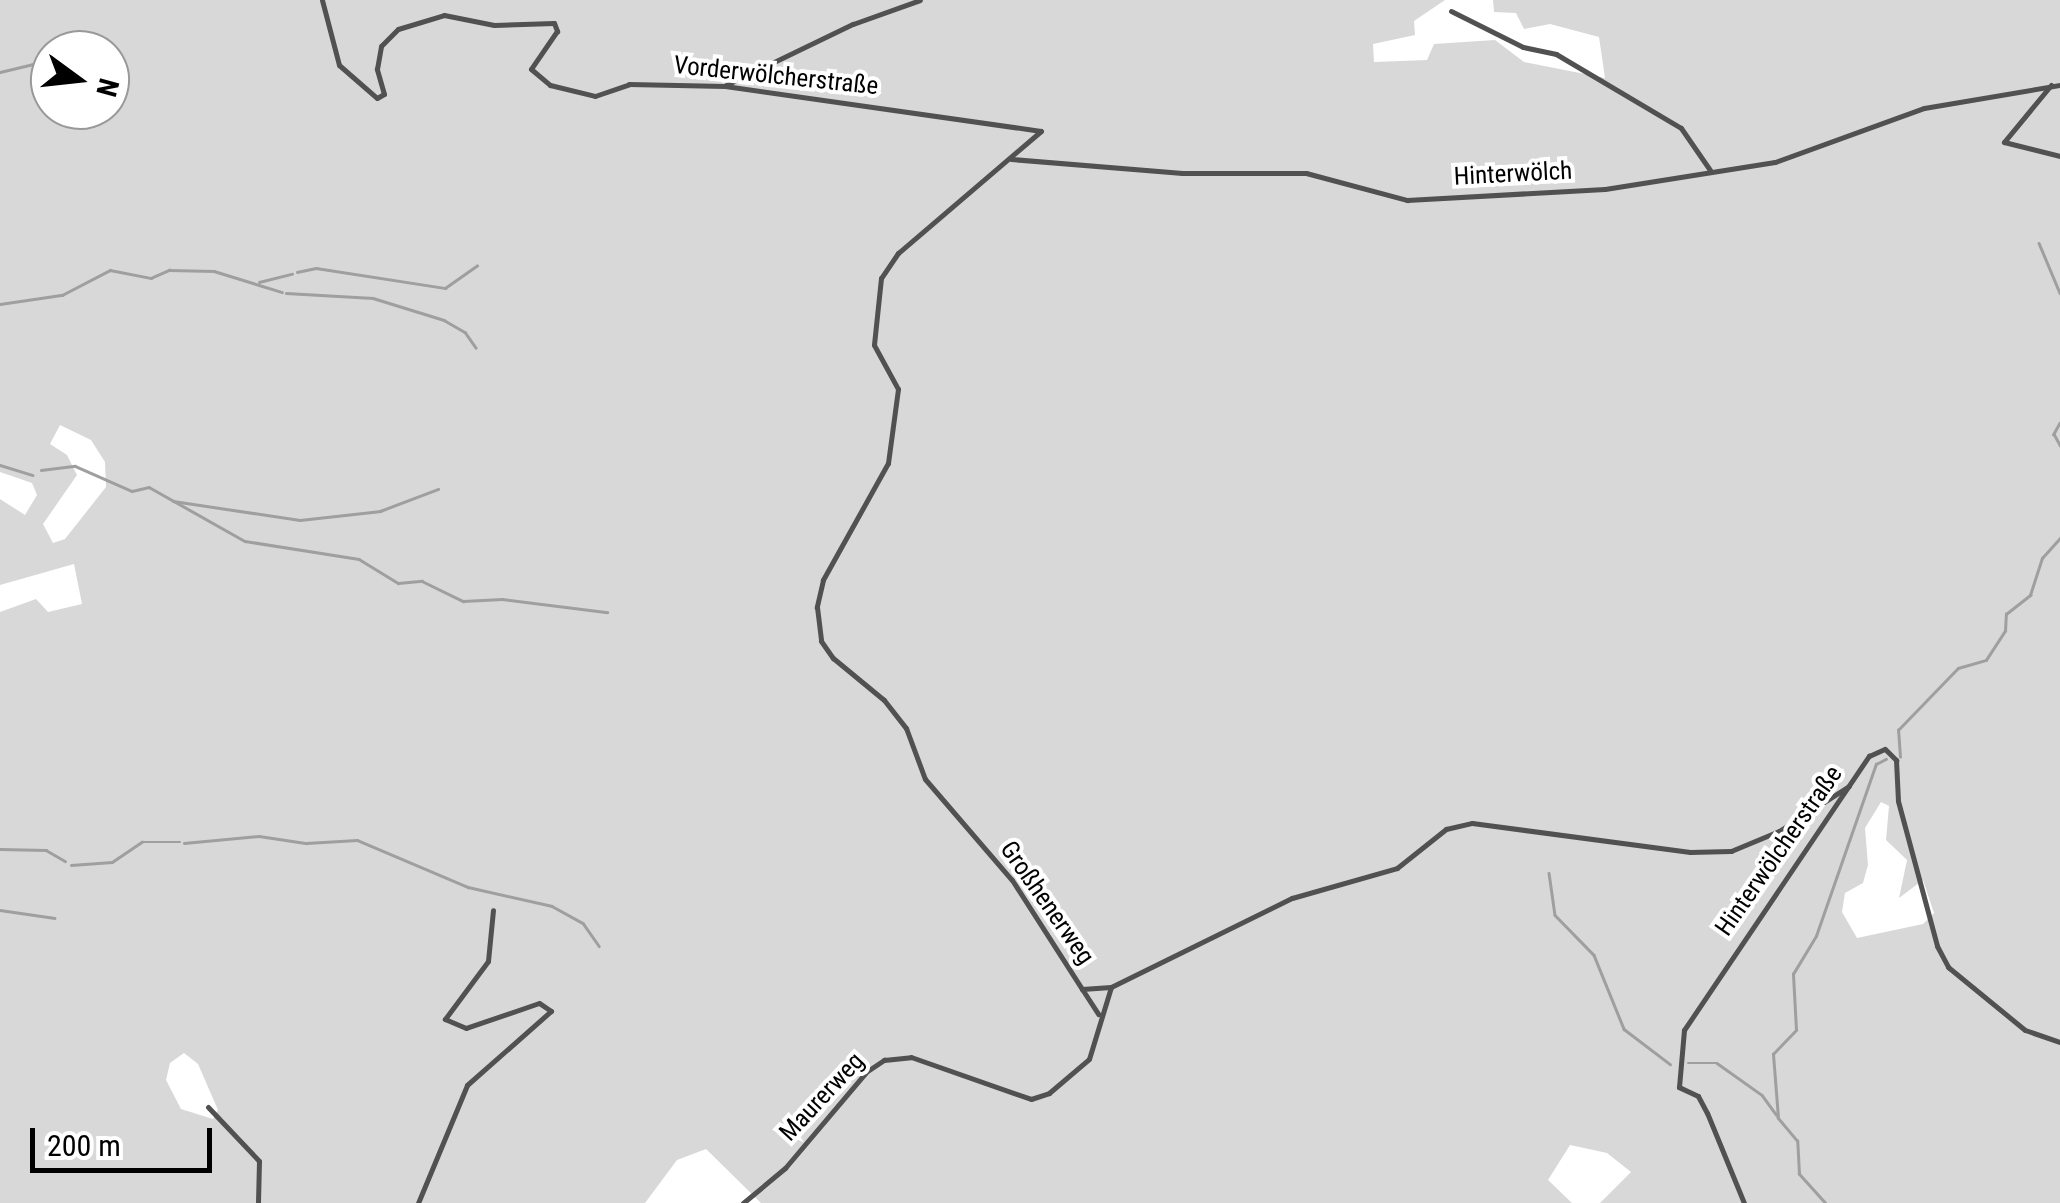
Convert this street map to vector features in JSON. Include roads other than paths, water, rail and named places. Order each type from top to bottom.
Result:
[{"type":"street","name":"Vorderwölcherstraße","points":[[322,0],[339,65],[377,98],[384,94],[377,62],[381,46],[398,29],[444,15],[494,24],[554,23],[557,31],[531,69],[565,90],[599,96],[629,84],[726,86],[1038,129],[1039,138],[1010,159]]},
{"type":"street","points":[[726,86],[853,24],[920,0]]},
{"type":"street","points":[[1451,11],[1523,47],[1556,54],[1681,128],[1710,170]]},
{"type":"street","points":[[2051,85],[2004,142],[2060,156]]},
{"type":"street","name":"Hinterwölch","points":[[1010,159],[1182,173],[1306,173],[1407,200],[1606,189],[1792,158],[1924,108],[2060,85]]},
{"type":"street","name":"Großhenerweg","points":[[1010,159],[898,253],[881,278],[874,346],[898,388],[888,464],[823,580],[817,607],[822,640],[833,658],[884,700],[906,728],[926,779],[1012,880],[1082,989],[1111,987],[1292,898],[1397,868],[1446,829],[1472,823],[1690,852],[1731,850],[1779,832],[1848,786]]},
{"type":"street","name":"Hinterwölcherstraße","points":[[1744,1203],[1698,1096],[1679,1087],[1680,1047],[1710,985],[1869,756],[1885,749],[1896,760],[1898,801],[1937,946],[1948,967],[2025,1030],[2060,1042]]},
{"type":"street","points":[[418,1203],[467,1086],[551,1012],[539,1002],[466,1028],[445,1018],[488,961],[494,910]]},
{"type":"street","name":"Maurerweg","points":[[743,1203],[784,1168],[866,1072],[884,1060],[911,1057],[995,1092],[1039,1098],[1086,1062],[1098,1014],[1111,987]]},
{"type":"street","points":[[1082,989],[1098,1014]]},
{"type":"street","points":[[208,1107],[259,1161],[258,1203]]},
{"type":"waterway","points":[[0,72],[30,65]]},
{"type":"waterway","points":[[2039,243],[2060,293]]},
{"type":"waterway","points":[[297,272],[316,268],[445,288],[477,266]]},
{"type":"waterway","points":[[0,304],[62,295],[110,270],[151,278],[169,270],[214,271],[282,292]]},
{"type":"waterway","points":[[259,282],[292,274]]},
{"type":"waterway","points":[[286,293],[373,298],[444,320],[465,332],[476,348]]},
{"type":"waterway","points":[[2060,423],[2054,434],[2060,445]]},
{"type":"waterway","points":[[0,465],[33,475]]},
{"type":"waterway","points":[[41,470],[75,466],[132,491],[149,487],[245,541],[359,559],[398,583],[422,581],[463,601],[502,599],[607,612]]},
{"type":"waterway","points":[[173,501],[300,520],[380,511],[438,489]]},
{"type":"waterway","points":[[1900,757],[1898,730],[1958,668],[1986,660],[2005,631],[2006,614],[2030,595],[2042,558],[2060,538]]},
{"type":"waterway","points":[[1825,1203],[1799,1174],[1797,1141],[1778,1118],[1773,1054],[1796,1030],[1793,974],[1816,936],[1876,764],[1886,759]]},
{"type":"waterway","points":[[184,843],[259,836],[306,843],[357,840],[468,887],[552,906],[583,923],[599,946]]},
{"type":"waterway","points":[[71,865],[112,862],[142,842],[180,842]]},
{"type":"waterway","points":[[0,849],[46,850],[65,861]]},
{"type":"waterway","points":[[1549,873],[1555,915],[1594,955],[1624,1029],[1670,1064]]},
{"type":"waterway","points":[[0,910],[54,918]]},
{"type":"waterway","points":[[1688,1063],[1717,1063],[1762,1095],[1776,1114]]}]
